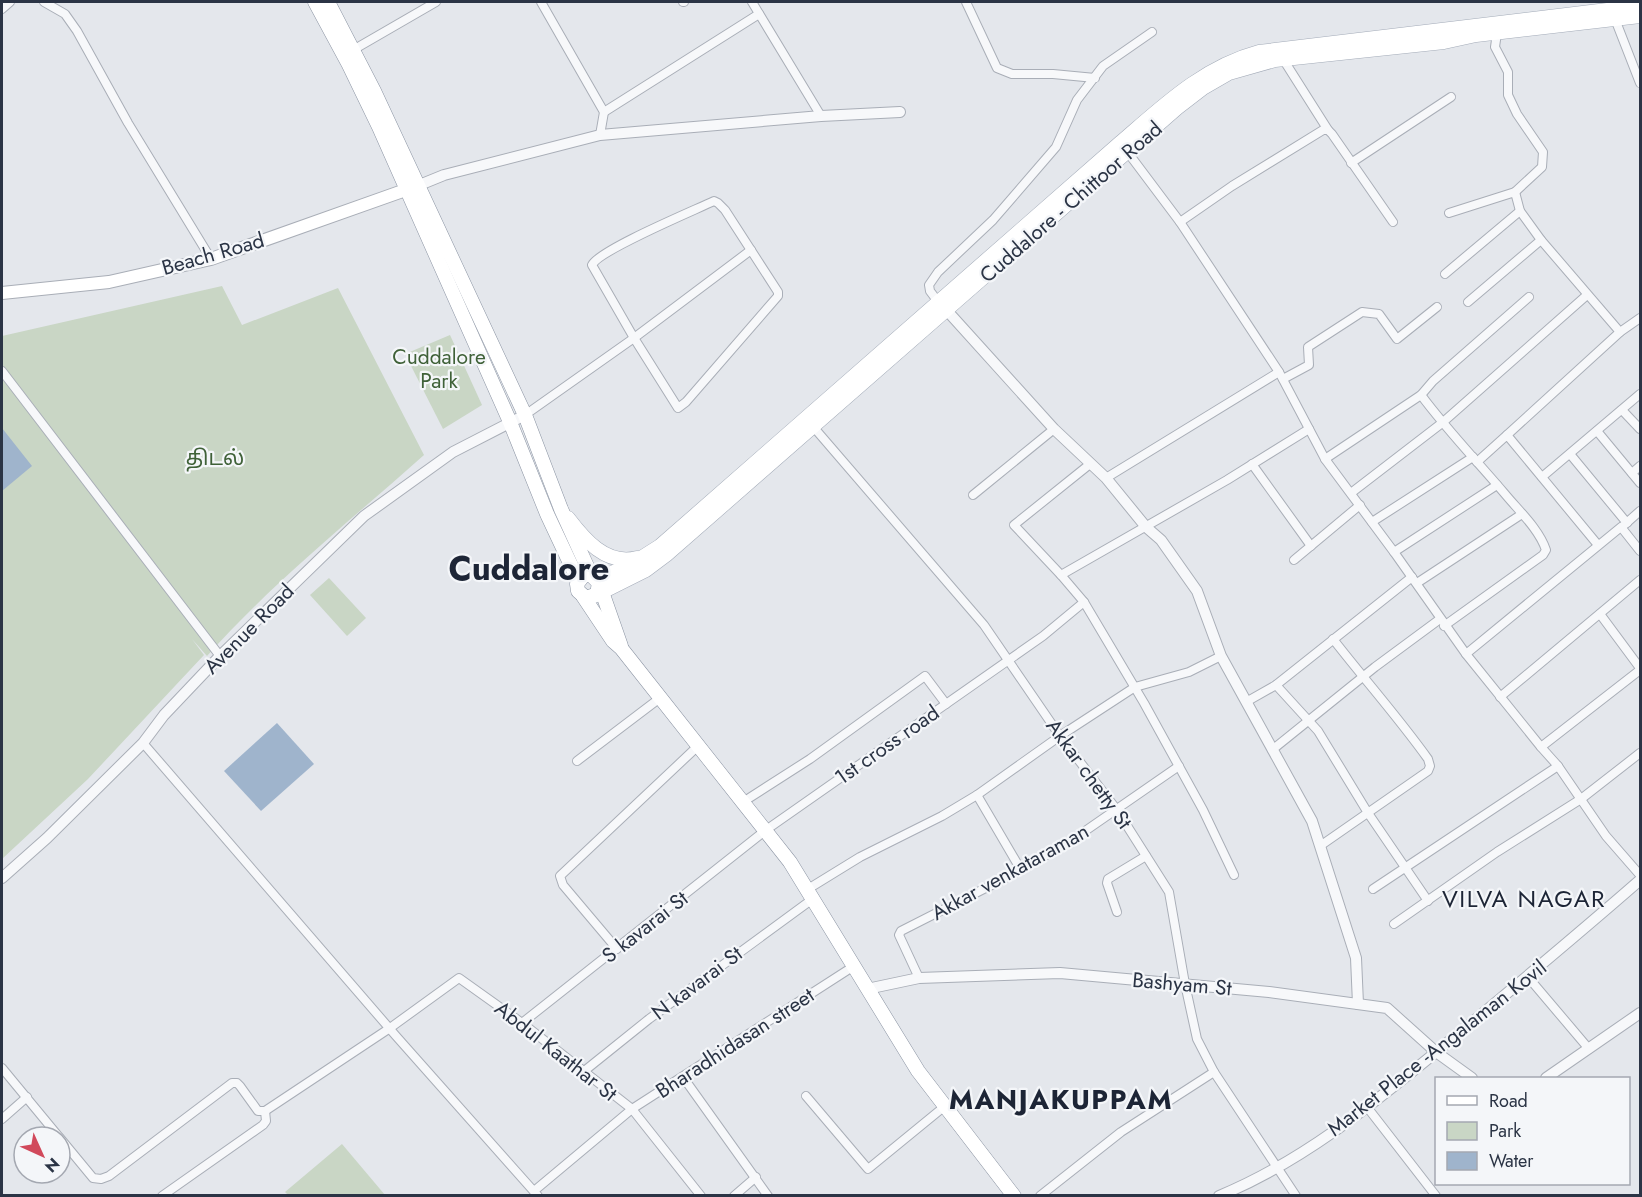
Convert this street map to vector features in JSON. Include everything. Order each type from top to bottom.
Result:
[{"type":"main road","points":[[315,2],[412,188],[525,415],[613,641],[621,648],[766,830],[811,893],[918,1071],[1014,1196]]},
{"type":"main road","points":[[328,2],[354,50],[510,422]]},
{"type":"main road","name":"Cuddalore - Chittoor Road","points":[[1281,54],[1444,42],[1641,6]]},
{"type":"main road","name":"Cuddalore - Chittoor Road","points":[[510,422],[547,514],[578,580],[584,575],[594,588],[666,555],[809,423],[1124,148],[1203,88],[1229,73],[1281,54],[1608,12],[1641,16]]},
{"type":"main road","name":"Beach Road","points":[[2,293],[110,282],[211,258],[412,188]]},
{"type":"main road","points":[[561,509],[587,542],[602,552],[618,559],[645,564],[616,595],[611,614]]},
{"type":"main road","points":[[594,588],[611,614],[621,648]]},
{"type":"street","points":[[2,9],[10,2]]},
{"type":"street","points":[[44,2],[65,14],[77,31],[128,123],[211,258]]},
{"type":"street","points":[[354,50],[436,2]]},
{"type":"street","points":[[541,2],[604,112],[600,135]]},
{"type":"street","points":[[752,2],[821,116]]},
{"type":"street","points":[[966,2],[997,68],[1012,74],[1053,74],[1095,78]]},
{"type":"street","points":[[1608,12],[1641,83]]},
{"type":"street","points":[[604,112],[759,14]]},
{"type":"street","points":[[1152,32],[1103,66],[1077,100],[1056,147],[993,220],[934,278],[929,285],[930,291],[1054,429],[1106,478],[1146,527],[1161,540],[1197,591],[1221,656],[1312,821],[1356,958],[1358,1004]]},
{"type":"street","points":[[1449,213],[1515,192],[1542,167],[1542,153],[1517,114],[1508,95],[1508,72],[1495,47],[1497,33]]},
{"type":"street","points":[[1281,54],[1328,130],[1393,222]]},
{"type":"street","points":[[1351,163],[1451,97]]},
{"type":"street","points":[[412,188],[444,175],[600,135],[821,116],[900,112]]},
{"type":"street","points":[[1180,222],[1317,133],[1328,130]]},
{"type":"street","points":[[1124,148],[1180,222],[1281,376],[1325,459],[1415,580],[1466,654],[1540,747],[1558,766],[1616,849],[1641,878]]},
{"type":"street","points":[[1515,192],[1520,211],[1541,240],[1620,332]]},
{"type":"street","points":[[714,201],[718,203],[778,296],[686,402],[678,408],[634,338],[592,265],[595,259],[714,201]]},
{"type":"street","points":[[1445,274],[1520,211]]},
{"type":"street","points":[[1468,302],[1541,240]]},
{"type":"street","points":[[525,415],[634,338],[750,250]]},
{"type":"street","points":[[1351,493],[1442,423],[1587,295]]},
{"type":"street","points":[[1325,459],[1421,395],[1433,381],[1529,297]]},
{"type":"street","points":[[1106,478],[1281,376],[1309,365],[1308,347],[1362,312],[1379,314],[1397,339],[1437,307]]},
{"type":"street","points":[[1372,522],[1475,459],[1507,435],[1620,332],[1641,318]]},
{"type":"street","points":[[2,371],[220,656]]},
{"type":"street","points":[[1542,477],[1641,394]]},
{"type":"street","points":[[1272,750],[1363,677],[1544,555],[1546,550],[1544,543],[1522,514],[1442,423],[1421,395]]},
{"type":"street","points":[[1622,410],[1641,429]]},
{"type":"street","name":"Avenue Road","points":[[2,878],[47,838],[143,743],[164,715],[220,656],[364,516],[453,452],[525,415]]},
{"type":"street","name":"Akkar chetty St","points":[[809,423],[984,625],[1060,736],[1117,810],[1169,892],[1197,1039],[1214,1072],[1296,1196]]},
{"type":"street","points":[[973,495],[1054,429]]},
{"type":"street","points":[[1062,574],[1146,527],[1309,429]]},
{"type":"street","points":[[1597,431],[1641,483]]},
{"type":"street","points":[[1507,435],[1598,545]]},
{"type":"street","points":[[1570,454],[1641,551]]},
{"type":"street","points":[[1090,464],[1014,525],[1062,574],[1084,602],[1179,766],[1214,831],[1234,875]]},
{"type":"street","points":[[1252,464],[1311,546]]},
{"type":"street","points":[[1632,473],[1641,466]]},
{"type":"street","points":[[1394,552],[1497,485]]},
{"type":"street","points":[[1294,560],[1360,505]]},
{"type":"street","points":[[1466,654],[1641,511]]},
{"type":"street","points":[[1246,702],[1276,685],[1333,639],[1415,580],[1522,514]]},
{"type":"street","points":[[1500,697],[1641,580]]},
{"type":"street","name":"1st cross road","points":[[766,830],[1043,636],[1084,602]]},
{"type":"street","points":[[1540,747],[1641,669],[1600,614]]},
{"type":"street","points":[[1320,846],[1428,771],[1430,766],[1428,759],[1401,720],[1333,639]]},
{"type":"street","name":"N kavarai St","points":[[583,1072],[860,857],[942,816],[977,795],[1060,736],[1135,687],[1190,672],[1221,656]]},
{"type":"street","points":[[743,802],[810,759],[925,676],[946,704]]},
{"type":"street","points":[[1276,685],[1318,731],[1368,813],[1428,901]]},
{"type":"street","points":[[578,761],[660,698]]},
{"type":"street","points":[[143,743],[536,1193]]},
{"type":"street","points":[[617,949],[563,885],[560,876],[698,746]]},
{"type":"street","points":[[1394,924],[1497,852],[1581,799],[1641,753]]},
{"type":"street","name":"Akkar venkataraman","points":[[919,978],[900,935],[901,931],[1022,870],[1117,810],[1179,766]]},
{"type":"street","points":[[1373,889],[1558,766]]},
{"type":"street","points":[[977,795],[1022,870]]},
{"type":"street","name":"S kavarai St","points":[[522,1023],[766,830]]},
{"type":"street","points":[[1117,912],[1107,883],[1108,879],[1146,856]]},
{"type":"street","name":"Market Place -Angalaman Kovil","points":[[1219,1196],[1278,1167],[1367,1107],[1528,977],[1641,878]]},
{"type":"street","name":"Bharadhidasan street","points":[[536,1193],[632,1109],[854,966]]},
{"type":"street","name":"Bashyam St","points":[[867,989],[919,978],[1060,973],[1269,992],[1387,1008],[1436,1052],[1471,1077]]},
{"type":"street","points":[[1528,977],[1589,1049]]},
{"type":"street","name":"Abdul Kaathar St","points":[[390,1028],[459,978],[522,1023],[632,1109],[701,1196]]},
{"type":"street","points":[[1547,1077],[1641,1013]]},
{"type":"street","points":[[72,1152],[93,1178],[101,1179],[109,1176],[232,1083],[240,1086],[258,1111],[265,1111],[390,1028]]},
{"type":"street","points":[[2,1068],[50,1125]]},
{"type":"street","points":[[1040,1196],[1121,1132],[1214,1072]]},
{"type":"street","points":[[683,1077],[768,1196]]},
{"type":"street","points":[[806,1096],[868,1169],[945,1106]]},
{"type":"street","points":[[2,1119],[27,1097]]},
{"type":"street","points":[[1367,1107],[1436,1196]]},
{"type":"street","points":[[162,1196],[263,1125],[266,1120],[265,1111]]},
{"type":"street","points":[[734,1196],[756,1177]]},
{"type":"green space","name":"திடல்","points":[[222,286],[242,325],[338,288],[424,455],[285,577],[207,656],[192,639],[204,655],[88,779],[2,859],[2,336]]},
{"type":"green space","name":"Cuddalore Park","points":[[450,335],[482,405],[443,429],[405,354]]},
{"type":"green space","points":[[329,578],[366,618],[347,636],[310,595]]},
{"type":"green space","points":[[342,1144],[385,1195],[288,1195],[285,1192]]},
{"type":"water","points":[[2,428],[32,466],[2,491]]},
{"type":"water","points":[[277,723],[314,764],[261,811],[224,771]]},
{"type":"district","name":"Cuddalore","points":[[529,568]]},
{"type":"district","name":"VILVA NAGAR","points":[[1524,898]]},
{"type":"district","name":"MANJAKUPPAM","points":[[1061,1099]]}]
